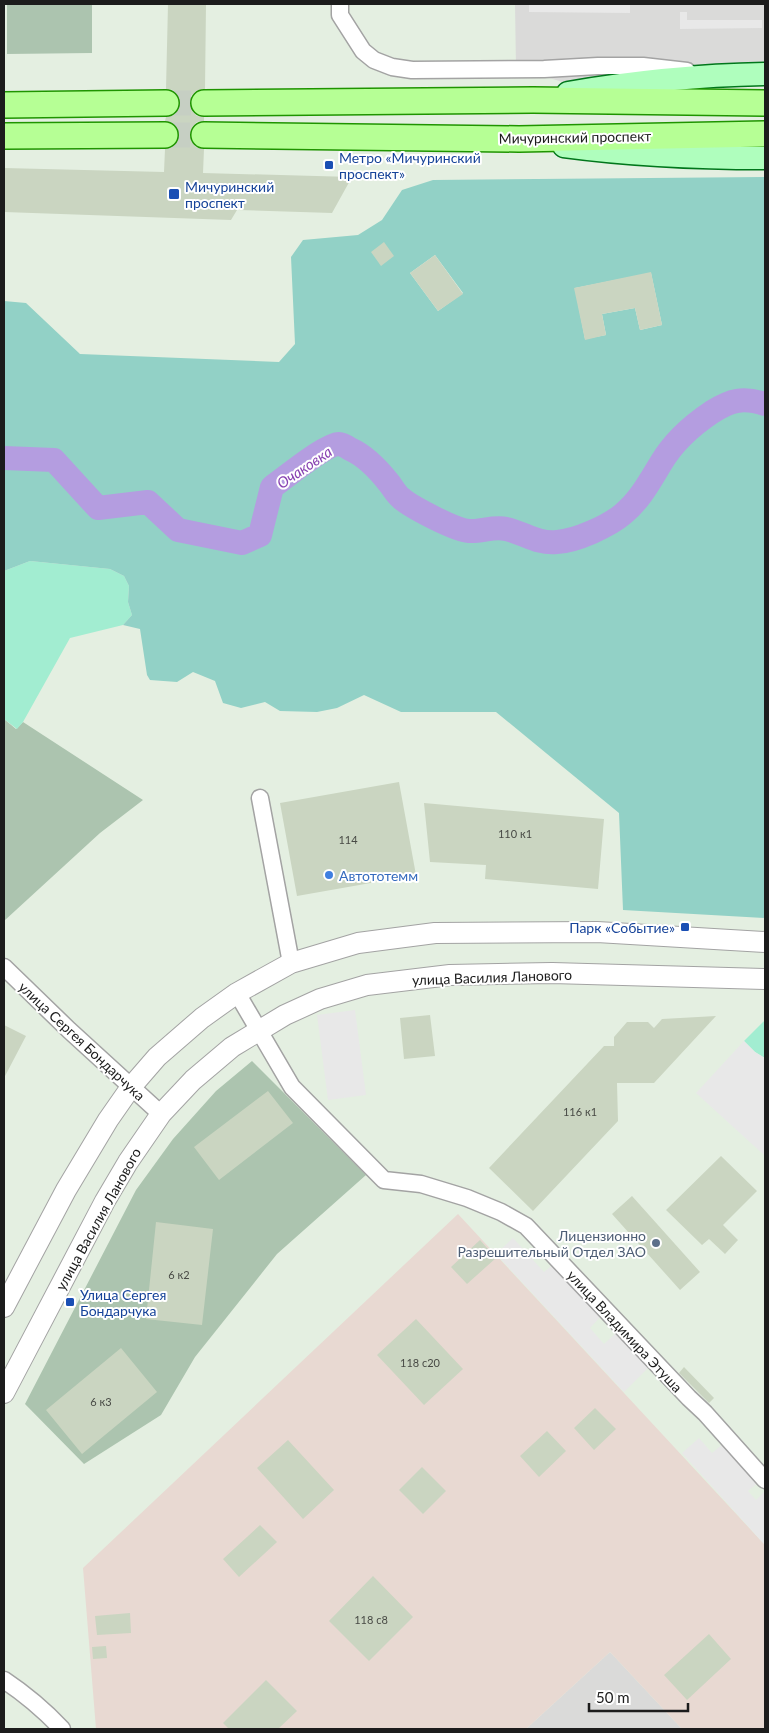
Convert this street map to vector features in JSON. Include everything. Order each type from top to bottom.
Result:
[{"type":"main road","points":[[533,100],[593,89],[723,75],[765,74]]},
{"type":"main road","points":[[204,103],[533,100],[765,102]]},
{"type":"main road","points":[[4,105],[166,103]]},
{"type":"main road","name":"Мичуринский проспект","points":[[204,135],[519,139],[765,134]]},
{"type":"main road","points":[[4,136],[165,135]]},
{"type":"main road","points":[[519,139],[612,153],[713,158],[765,158]]},
{"type":"street","points":[[340,4],[340,15],[363,51],[374,60],[392,67],[412,70],[643,66],[723,75]]},
{"type":"street","points":[[260,798],[292,964]]},
{"type":"street","points":[[4,1307],[66,1190],[108,1120],[131,1087],[157,1057],[202,1018],[237,993],[292,964],[358,943],[436,933],[597,932],[765,942]]},
{"type":"street","name":"улица Сергея Бондарчука","points":[[4,967],[161,1114]]},
{"type":"street","name":"улица Василия Ланового","points":[[4,1393],[105,1201],[128,1162],[161,1114],[188,1085],[213,1063],[232,1047],[259,1029],[320,999],[367,985],[397,980],[450,975],[552,973],[765,979]]},
{"type":"street","name":"улица Владимира Этуша","points":[[237,993],[292,1087],[384,1180],[421,1184],[467,1198],[500,1212],[526,1226],[688,1398],[705,1413],[765,1480]]},
{"type":"street","points":[[4,1680],[20,1691],[62,1729]]},
{"type":"shaded area","points":[[7,4],[92,4],[92,53],[7,54]]},
{"type":"shaded area","points":[[515,4],[765,4],[765,79],[596,92],[516,68]]},
{"type":"shaded area","points":[[529,4],[630,5],[630,13],[529,12]]},
{"type":"shaded area","points":[[680,12],[687,12],[687,20],[762,20],[762,28],[680,29]]},
{"type":"shaded area","points":[[765,177],[765,918],[623,910],[619,813],[496,712],[401,712],[364,695],[337,708],[317,712],[280,711],[265,702],[241,708],[223,703],[215,681],[193,672],[177,682],[150,680],[147,675],[140,629],[123,625],[132,615],[128,602],[129,586],[124,576],[110,569],[30,561],[4,571],[4,301],[26,303],[80,354],[279,362],[295,344],[291,257],[303,240],[358,235],[382,220],[402,190],[433,180]],"holes":[[[435,255],[463,293],[438,311],[410,273]],[[651,273],[662,325],[640,330],[635,308],[602,314],[606,335],[585,339],[575,288]]]},
{"type":"shaded area","points":[[4,719],[16,729],[23,722],[143,800],[100,833],[4,921]]},
{"type":"shaded area","points":[[355,1010],[366,1095],[328,1100],[317,1015]]},
{"type":"shaded area","points":[[744,1041],[755,1052],[765,1058],[765,1156],[696,1093]]},
{"type":"shaded area","points":[[252,1061],[366,1175],[277,1254],[195,1357],[161,1415],[84,1464],[25,1404],[136,1190],[173,1139],[216,1091]]},
{"type":"shaded area","points":[[458,1214],[765,1545],[765,1729],[682,1729],[610,1652],[526,1729],[96,1729],[83,1568]]},
{"type":"shaded area","points":[[513,1238],[544,1272],[555,1263],[603,1314],[590,1328],[604,1344],[618,1331],[651,1365],[624,1392],[496,1254]]},
{"type":"shaded area","points":[[699,1438],[712,1453],[724,1443],[759,1482],[748,1491],[756,1500],[765,1491],[765,1545],[682,1453]]},
{"type":"shaded area","points":[[610,1652],[682,1729],[526,1729]]},
{"type":"green space","points":[[30,561],[110,569],[124,576],[129,586],[128,602],[132,615],[123,625],[70,638],[23,722],[17,729],[4,719],[4,571]]},
{"type":"green space","points":[[765,1020],[765,1058],[755,1052],[744,1041]]},
{"type":"building","points":[[168,4],[206,4],[205,89],[196,91],[191,96],[190,103],[192,111],[197,116],[204,117],[204,121],[197,122],[192,127],[190,135],[196,147],[204,149],[203,173],[352,177],[332,213],[237,210],[231,220],[4,212],[4,168],[164,172],[165,149],[173,147],[179,135],[177,127],[165,121],[166,117],[174,115],[180,103],[178,95],[173,90],[166,89]]},
{"type":"building","points":[[384,242],[394,256],[381,266],[371,252]]},
{"type":"building","points":[[435,255],[463,294],[438,311],[410,273]]},
{"type":"building","points":[[651,272],[662,325],[640,330],[635,308],[602,314],[606,335],[585,340],[574,288]]},
{"type":"building","points":[[399,782],[416,875],[297,896],[280,803]]},
{"type":"building","points":[[424,803],[604,819],[598,889],[485,879],[486,865],[430,862]]},
{"type":"building","points":[[430,1015],[435,1056],[404,1059],[400,1018]]},
{"type":"building","points":[[716,1016],[654,1083],[617,1083],[618,1121],[533,1211],[489,1168],[604,1046],[614,1046],[614,1037],[627,1022],[648,1022],[654,1028],[662,1019]]},
{"type":"building","points":[[4,1025],[26,1036],[4,1078]]},
{"type":"building","points":[[268,1091],[293,1123],[219,1180],[194,1147]]},
{"type":"building","points":[[721,1156],[757,1191],[723,1225],[738,1240],[725,1254],[709,1239],[702,1245],[666,1210]]},
{"type":"building","name":"Лицензионно Разрешительный Отдел ЗАО","points":[[632,1196],[700,1272],[680,1290],[612,1214]]},
{"type":"building","points":[[156,1222],[213,1229],[202,1325],[146,1319]]},
{"type":"building","points":[[480,1240],[496,1258],[467,1284],[451,1267]]},
{"type":"building","points":[[416,1319],[463,1369],[424,1405],[377,1355]]},
{"type":"building","points":[[121,1348],[157,1392],[82,1454],[46,1410]]},
{"type":"building","points":[[684,1367],[714,1398],[709,1403],[679,1373]]},
{"type":"building","points":[[595,1408],[616,1429],[594,1450],[574,1428]]},
{"type":"building","points":[[547,1431],[566,1451],[539,1477],[520,1456]]},
{"type":"building","points":[[288,1440],[334,1490],[303,1519],[257,1468]]},
{"type":"building","points":[[422,1467],[446,1491],[423,1514],[399,1490]]},
{"type":"building","points":[[260,1525],[277,1542],[239,1577],[223,1559]]},
{"type":"building","points":[[373,1576],[413,1617],[369,1661],[329,1621]]},
{"type":"building","points":[[130,1613],[131,1633],[97,1635],[95,1616]]},
{"type":"building","points":[[709,1634],[731,1659],[687,1700],[664,1675]]},
{"type":"building","points":[[106,1646],[107,1658],[93,1659],[92,1647]]},
{"type":"building","points":[[266,1680],[297,1711],[278,1729],[229,1729],[223,1723]]},
{"type":"waterway","name":"Очаковка","points":[[4,458],[54,460],[98,508],[148,502],[178,530],[242,543],[260,535],[272,487],[325,449],[340,444],[361,455],[371,463],[406,502],[444,522],[462,530],[506,529],[537,540],[557,542],[573,539],[592,532],[629,509],[677,441],[690,428],[712,412],[731,402],[737,401],[744,400],[765,404]]},
{"type":"tunnel","points":[[166,103],[204,103]]},
{"type":"tunnel","points":[[165,135],[204,135]]},
{"type":"place","name":"Метро «Мичуринский проспект»","points":[[329,165]]},
{"type":"place","name":"Мичуринский проспект","points":[[174,194]]},
{"type":"place","name":"Автототемм","points":[[329,875]]},
{"type":"place","name":"Парк «Событие»","points":[[685,927]]},
{"type":"place","name":"Лицензионно Разрешительный Отдел ЗАО","points":[[656,1243]]},
{"type":"place","name":"Улица Сергея Бондарчука","points":[[70,1302]]}]
